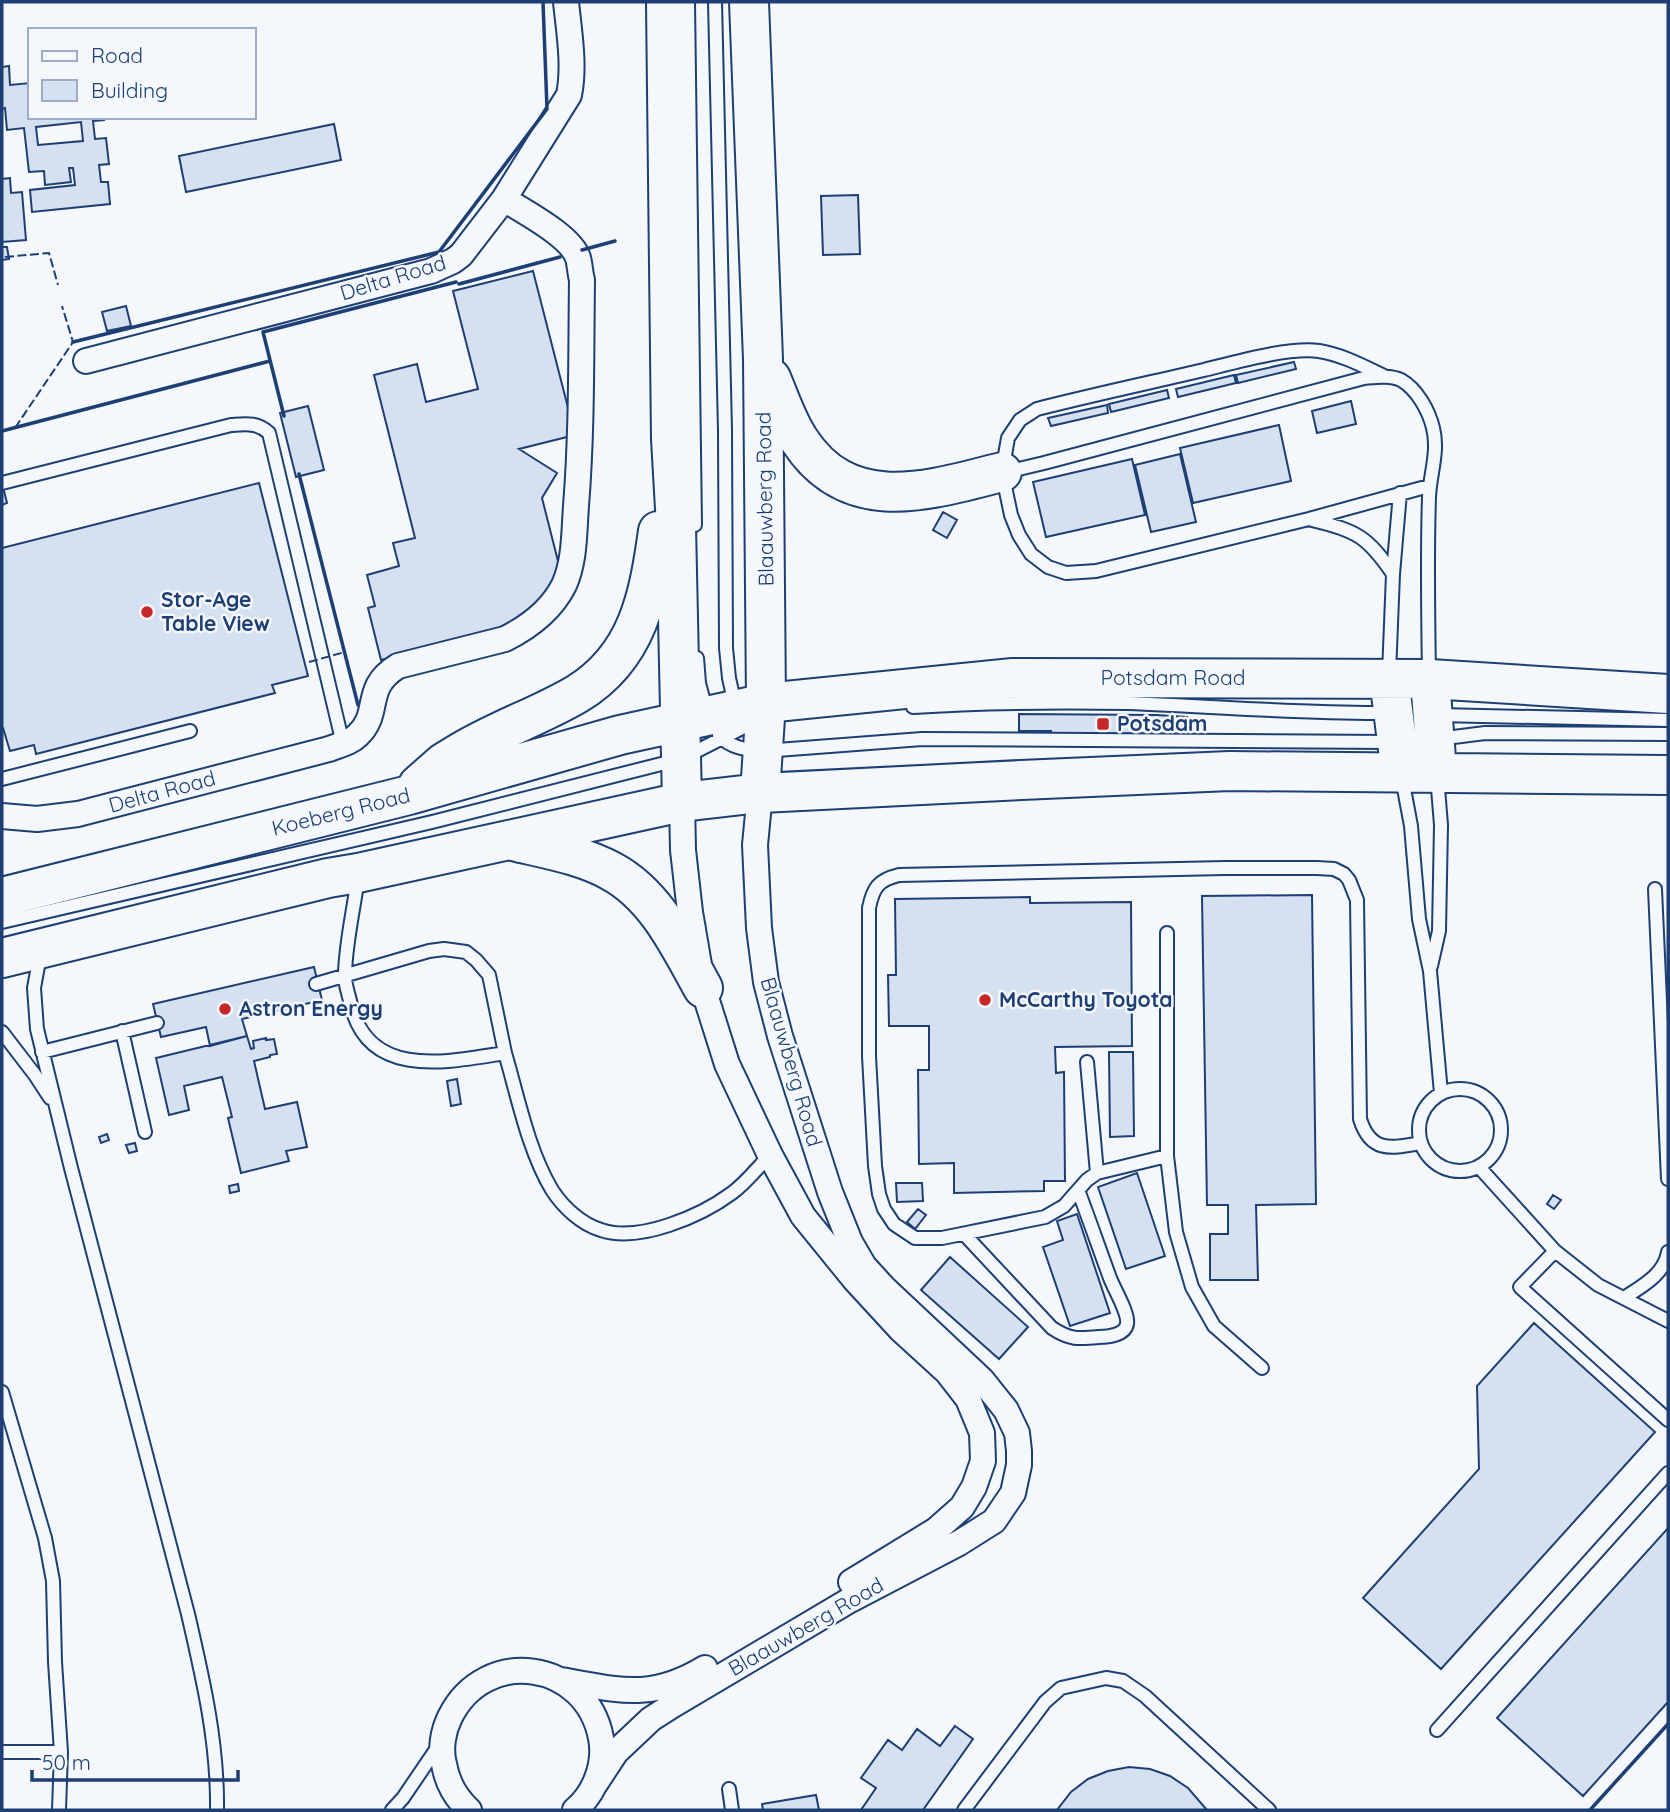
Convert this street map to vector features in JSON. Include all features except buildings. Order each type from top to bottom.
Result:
[{"type":"main road","name":"Blaauwberg Road","points":[[666,2],[671,439],[676,526],[741,722],[760,793]]},
{"type":"main road","name":"Blaauwberg Road","points":[[741,722],[763,359],[749,2]]},
{"type":"main road","points":[[763,359],[788,420],[801,443],[824,468],[849,484],[883,492],[905,493],[930,490],[1002,472]]},
{"type":"main road","points":[[409,794],[443,763],[456,755],[578,693],[619,657],[636,628],[648,593],[671,439]]},
{"type":"main road","name":"Potsdam Road","points":[[741,722],[1013,678],[1414,727],[1668,775]]},
{"type":"main road","name":"Potsdam Road","points":[[682,802],[760,793],[1230,771],[1414,727],[1668,694]]},
{"type":"main road","name":"Blaauwberg Road","points":[[682,802],[681,759],[741,722]]},
{"type":"main road","name":"Koeberg Road","points":[[2,897],[409,794],[620,734],[741,722]]},
{"type":"main road","points":[[2,958],[328,878],[682,802]]},
{"type":"main road","points":[[506,840],[598,865],[634,886],[661,918],[703,988]]},
{"type":"street","name":"Delta Road","points":[[86,360],[431,271],[461,255],[504,199],[569,95],[572,83],[566,2]]},
{"type":"street","name":"Delta Road","points":[[3,812],[37,819],[78,814],[343,744],[358,736],[364,728],[371,713],[374,692],[389,672],[398,666],[505,639],[536,620],[550,604],[563,587],[573,551],[580,452],[582,280],[578,257],[568,242],[504,199]]},
{"type":"street","name":"Blaauwberg Road","points":[[575,1810],[583,1804],[616,1752],[651,1719],[850,1600],[994,1521],[1013,1493],[1019,1465],[1017,1433],[1006,1410],[982,1380],[864,1266],[850,1242],[830,1192],[780,1036],[766,982],[759,928],[755,845],[760,793]]},
{"type":"street","name":"Blaauwberg Road","points":[[443,1740],[447,1723],[465,1694],[486,1679],[511,1671],[528,1670],[561,1680],[625,1691],[658,1689],[686,1679],[936,1530],[962,1507],[974,1487],[982,1461],[982,1433],[968,1399],[947,1372],[901,1330],[855,1280],[803,1216],[770,1155],[727,1064],[703,988],[683,850],[682,802]]},
{"type":"street","points":[[982,1450],[1019,1451]]},
{"type":"street","points":[[561,1680],[577,1692],[598,1725],[602,1755],[595,1784]]},
{"type":"street","points":[[443,1740],[442,1758],[446,1776],[454,1793],[469,1810]]},
{"type":"lane","points":[[688,2],[695,538]]},
{"type":"lane","points":[[715,2],[725,430],[726,648],[729,678],[741,722]]},
{"type":"lane","points":[[1429,486],[1309,519],[1096,571],[1066,573],[1048,567],[1031,554],[1011,515],[1002,472],[1008,438],[1020,420],[1037,409],[1298,350],[1320,351],[1339,356],[1384,376],[1400,380],[1413,390],[1425,407],[1433,428],[1435,449],[1429,486],[1427,583],[1414,727],[1411,826],[1419,919],[1430,971],[1441,1093]]},
{"type":"lane","points":[[1002,472],[1044,464],[1364,378],[1384,376]]},
{"type":"lane","points":[[2,483],[231,425],[256,424],[262,427],[269,433],[343,744]]},
{"type":"lane","points":[[1400,493],[1393,574],[1414,727],[1441,825],[1439,930],[1430,971]]},
{"type":"lane","points":[[1309,519],[1339,526],[1363,539],[1376,550],[1393,574]]},
{"type":"lane","points":[[696,649],[699,683],[741,722],[922,739],[1668,720]]},
{"type":"lane","points":[[898,708],[965,703],[1112,703],[1342,713],[1414,727],[1485,733],[1668,734]]},
{"type":"lane","points":[[2,779],[190,731]]},
{"type":"lane","points":[[2,922],[432,822],[681,759]]},
{"type":"lane","points":[[1167,1156],[1097,1173],[1064,1206],[1045,1217],[942,1238],[915,1238],[894,1224],[878,1194],[869,1056],[869,908],[872,892],[880,883],[888,877],[899,875],[1334,869],[1349,880],[1357,900],[1360,1119],[1363,1128],[1376,1143],[1394,1148],[1422,1143]]},
{"type":"lane","points":[[358,873],[344,976],[355,1020],[369,1042],[382,1052],[397,1058],[418,1061],[463,1059],[505,1053]]},
{"type":"lane","points":[[1656,889],[1668,1179]]},
{"type":"lane","points":[[1167,933],[1167,1156],[1177,1231],[1192,1286],[1214,1326],[1262,1368]]},
{"type":"lane","points":[[42,948],[34,988],[37,1029],[195,1648],[211,1725],[217,1810]]},
{"type":"lane","points":[[316,984],[429,951],[444,949],[467,952],[489,975],[505,1053],[543,1174],[568,1210],[586,1224],[603,1231],[624,1233],[647,1230],[685,1220],[734,1192],[770,1155]]},
{"type":"lane","points":[[42,1052],[157,1023]]},
{"type":"lane","points":[[121,1031],[145,1132]]},
{"type":"lane","points":[[2,1032],[56,1107]]},
{"type":"lane","points":[[1087,1062],[1097,1173]]},
{"type":"lane","points":[[1454,1089],[1467,1089],[1490,1101],[1502,1124],[1502,1137],[1490,1160],[1467,1171],[1441,1167],[1431,1159],[1422,1143],[1419,1123],[1423,1111],[1431,1100],[1454,1089]]},
{"type":"lane","points":[[1479,1167],[1555,1251],[1598,1285],[1668,1321]]},
{"type":"lane","points":[[964,1234],[1052,1328],[1061,1334],[1073,1339],[1118,1334],[1127,1324],[1126,1316],[1078,1190]]},
{"type":"lane","points":[[1555,1251],[1520,1287],[1668,1420]]},
{"type":"lane","points":[[1624,1298],[1652,1280],[1667,1263],[1668,1252]]},
{"type":"lane","points":[[2,1392],[45,1538],[53,1581],[61,1752],[59,1810]]},
{"type":"lane","points":[[1437,1730],[1668,1473]]},
{"type":"lane","points":[[964,1810],[1045,1702],[1061,1688],[1106,1678],[1123,1681],[1145,1696],[1269,1810]]},
{"type":"lane","points":[[393,1810],[443,1740]]},
{"type":"lane","points":[[2,1752],[61,1752]]},
{"type":"lane","points":[[595,1784],[595,1810]]},
{"type":"lane","points":[[729,1789],[733,1810]]},
{"type":"fence","points":[[5,257],[49,253],[58,285]]},
{"type":"fence","points":[[15,428],[73,342],[62,306]]},
{"type":"fence","points":[[309,662],[345,652]]},
{"type":"wall","points":[[73,342],[439,252],[547,109],[543,2]]},
{"type":"wall","points":[[582,250],[615,241]]},
{"type":"wall","points":[[459,284],[560,257]]},
{"type":"wall","points":[[284,416],[263,332],[456,282]]},
{"type":"wall","points":[[2,431],[270,361]]},
{"type":"wall","points":[[299,474],[358,705]]},
{"type":"wall","points":[[1590,1810],[1668,1724]]},
{"type":"place","name":"Stor-Age Table View","points":[[147,612]]},
{"type":"place","name":"Potsdam","points":[[1103,724]]},
{"type":"place","name":"McCarthy Toyota","points":[[985,1000]]},
{"type":"place","name":"Astron Energy","points":[[225,1009]]}]
